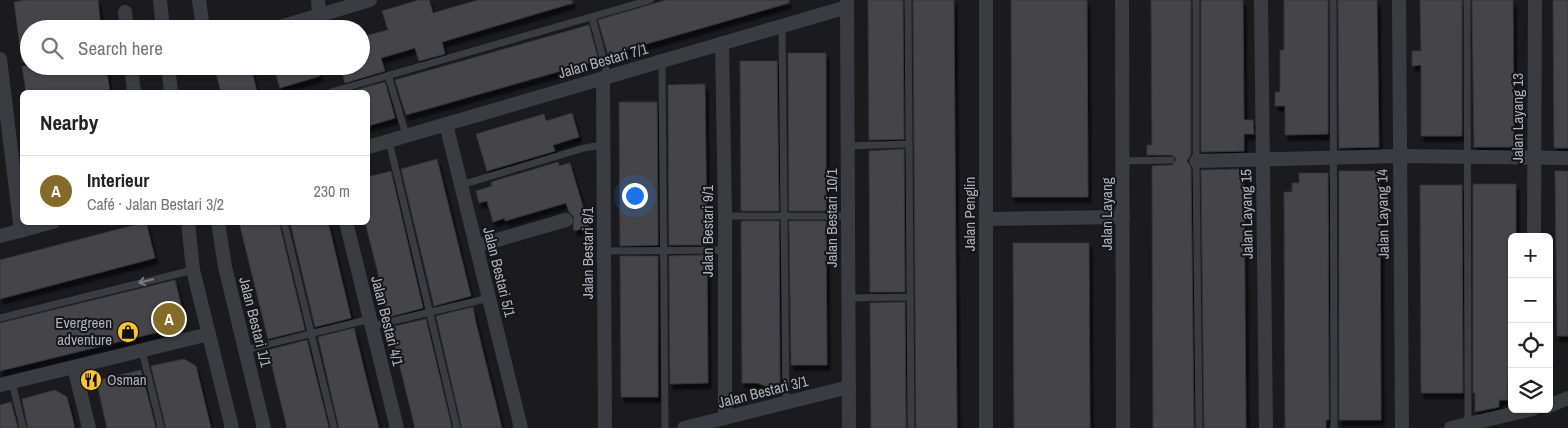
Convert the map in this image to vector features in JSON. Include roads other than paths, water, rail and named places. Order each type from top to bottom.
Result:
[{"type":"street","points":[[160,0],[162,20]]},
{"type":"street","points":[[199,0],[202,20]]},
{"type":"street","points":[[318,0],[320,15]]},
{"type":"street","points":[[303,20],[370,0]]},
{"type":"street","name":"Jalan Penglin","points":[[986,0],[986,428]]},
{"type":"street","name":"Jalan Layang","points":[[1122,0],[1123,428]]},
{"type":"street","name":"Jalan Layang 15","points":[[1261,0],[1266,428]]},
{"type":"street","name":"Jalan Layang 14","points":[[1399,0],[1402,428]]},
{"type":"street","name":"Jalan Layang 13","points":[[1534,233],[1535,0]]},
{"type":"street","name":"Jalan Bestari 7/1","points":[[370,146],[722,44],[847,4]]},
{"type":"street","name":"Jalan Bestari 10/1","points":[[847,4],[849,428]]},
{"type":"street","points":[[125,12],[126,20]]},
{"type":"street","name":"Jalan Bestari 9/1","points":[[722,44],[725,216],[725,418]]},
{"type":"street","points":[[0,59],[20,223]]},
{"type":"street","points":[[132,75],[134,90]]},
{"type":"street","points":[[169,75],[171,90]]},
{"type":"street","name":"Jalan Bestari 8/1","points":[[605,78],[605,428]]},
{"type":"street","name":"Jalan Bestari 5/1","points":[[446,124],[521,428]]},
{"type":"street","points":[[1196,161],[1399,156],[1568,158]]},
{"type":"street","points":[[986,219],[1123,217]]},
{"type":"street","points":[[476,246],[566,220]]},
{"type":"street","points":[[20,225],[21,231]]},
{"type":"street","points":[[0,236],[43,225]]},
{"type":"street","points":[[188,225],[194,270],[232,428]]},
{"type":"street","name":"Jalan Bestari 1/1","points":[[218,225],[225,267],[264,428]]},
{"type":"street","name":"Jalan Bestari 4/1","points":[[347,225],[397,428]]},
{"type":"street","points":[[6,383],[209,334]]},
{"type":"street","points":[[74,367],[89,428]]},
{"type":"street","name":"Jalan Bestari 3/1","points":[[684,428],[849,387]]},
{"type":"street","points":[[1553,404],[1568,398]]},
{"type":"street","points":[[1451,428],[1516,413]]},
{"type":"lane","points":[[337,90],[650,0]]},
{"type":"lane","points":[[908,0],[911,428]]},
{"type":"lane","points":[[1196,0],[1199,428]]},
{"type":"lane","points":[[1333,0],[1334,428]]},
{"type":"lane","points":[[1467,0],[1468,424]]},
{"type":"lane","points":[[592,17],[605,78]]},
{"type":"lane","points":[[782,26],[786,403]]},
{"type":"lane","points":[[662,61],[662,250],[665,428]]},
{"type":"lane","points":[[388,75],[406,136]]},
{"type":"lane","points":[[389,141],[458,428]]},
{"type":"lane","points":[[848,146],[909,144]]},
{"type":"lane","points":[[461,185],[584,148],[604,145]]},
{"type":"lane","points":[[1123,162],[1171,160]]},
{"type":"lane","points":[[725,216],[848,216]]},
{"type":"lane","points":[[285,225],[334,428]]},
{"type":"lane","points":[[604,251],[725,250]]},
{"type":"lane","points":[[0,318],[194,270]]},
{"type":"lane","points":[[245,350],[311,334],[430,312],[489,298]]},
{"type":"lane","points":[[849,298],[910,298]]},
{"type":"lane","points":[[142,350],[161,428]]},
{"type":"lane","points":[[6,383],[23,428]]},
{"type":"place","name":"Interieur","points":[[169,319]]},
{"type":"place","name":"Evergreen adventure","points":[[128,332]]},
{"type":"place","name":"Osman","points":[[91,380]]}]
